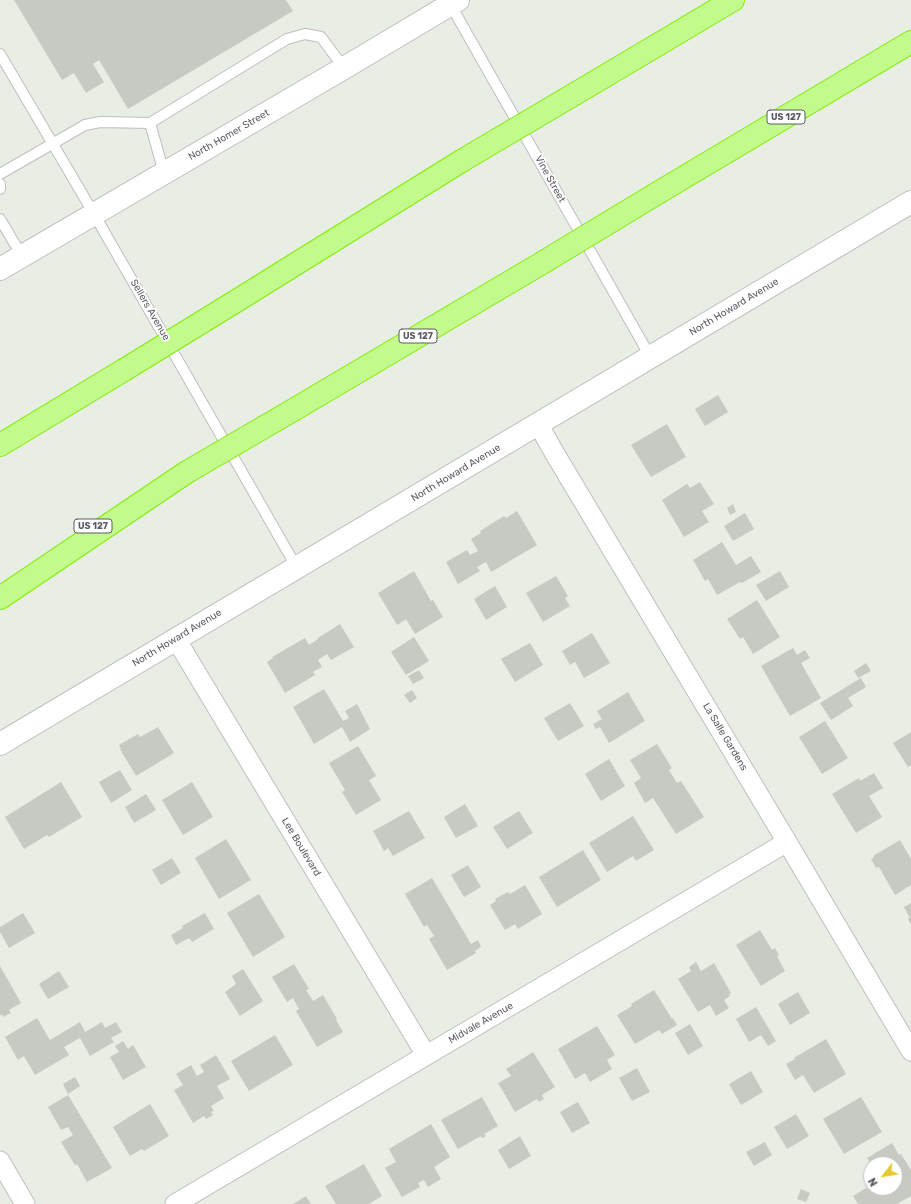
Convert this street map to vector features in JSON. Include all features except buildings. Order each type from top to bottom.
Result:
[{"type":"highway","points":[[0,445],[233,304],[463,160],[733,0]]},
{"type":"highway","name":"US 127","points":[[0,581],[542,263],[911,42]]},
{"type":"highway","points":[[0,429],[124,370]]},
{"type":"highway","points":[[0,598],[187,472]]},
{"type":"street","name":"North Homer Street","points":[[0,269],[344,68],[453,2]]},
{"type":"street","name":"North Howard Avenue","points":[[0,744],[911,202]]},
{"type":"street","name":"La Salle Gardens","points":[[538,424],[911,1051]]},
{"type":"street","name":"Lee Boulevard","points":[[176,639],[426,1055]]},
{"type":"street","name":"Midvale Avenue","points":[[175,1204],[787,842]]},
{"type":"street","points":[[0,1161],[26,1204]]},
{"type":"lane","name":"Vine Street","points":[[453,2],[651,358]]},
{"type":"lane","points":[[0,174],[85,124],[100,122],[150,123],[287,40],[305,34],[321,37],[344,68]]},
{"type":"lane","name":"Sellers Avenue","points":[[0,54],[94,214],[297,568]]},
{"type":"lane","points":[[150,123],[164,172]]},
{"type":"lane","points":[[0,184],[0,189]]},
{"type":"lane","points":[[0,219],[22,256]]}]
